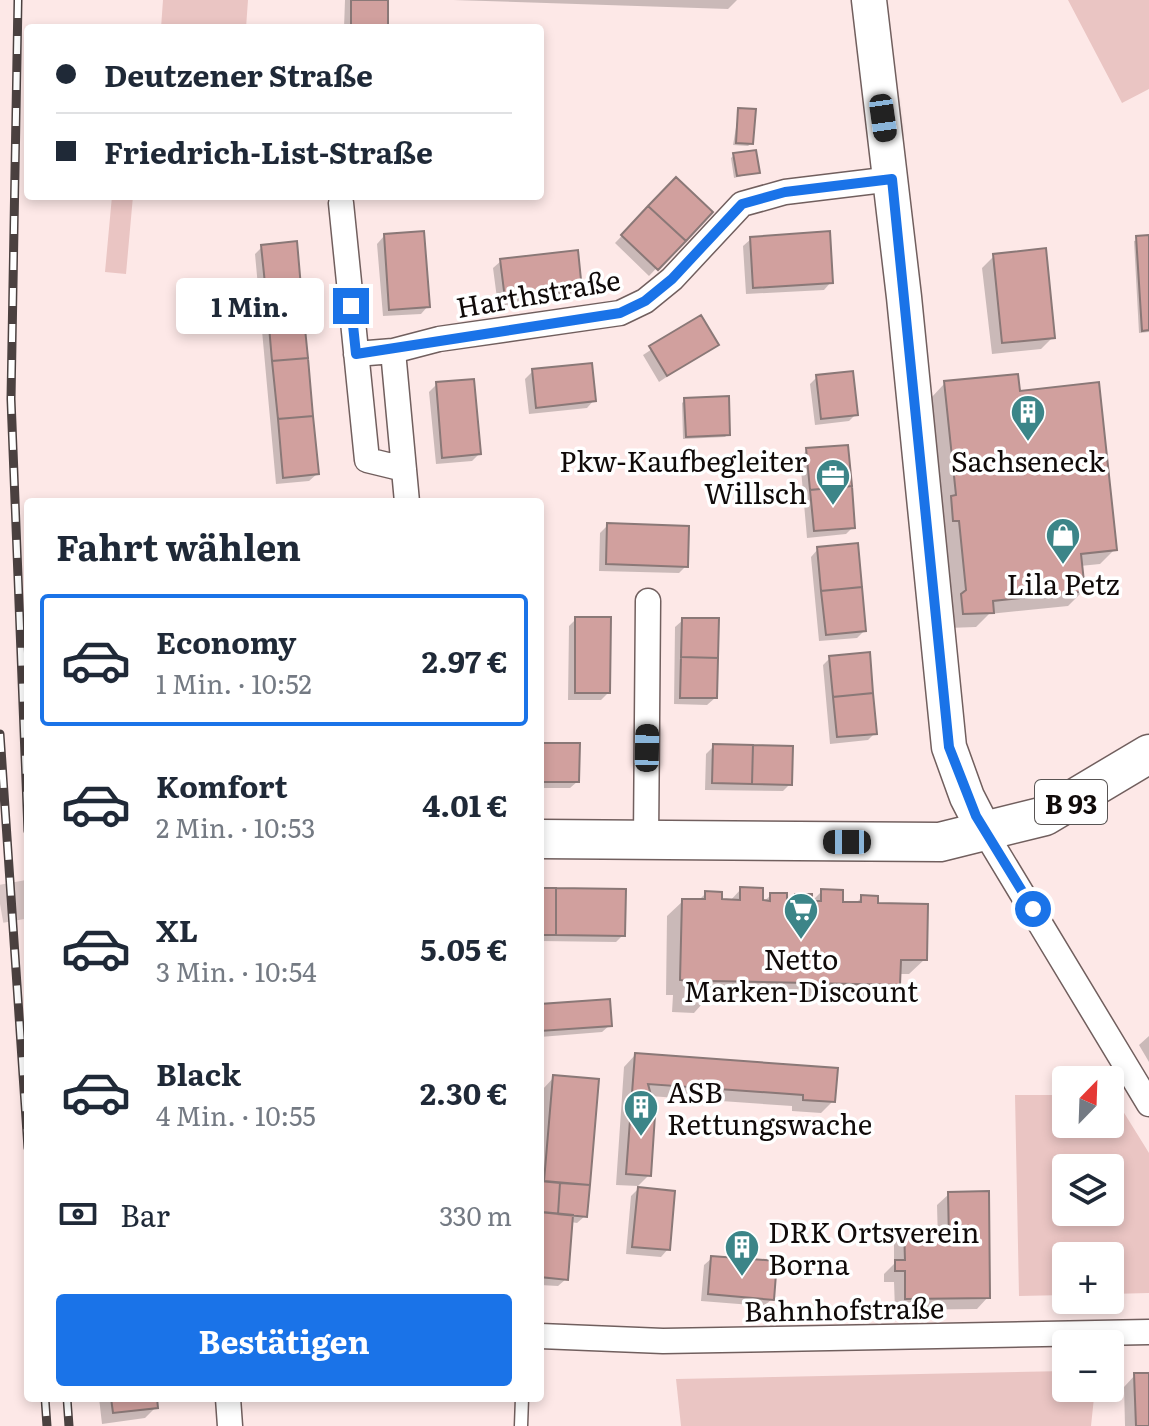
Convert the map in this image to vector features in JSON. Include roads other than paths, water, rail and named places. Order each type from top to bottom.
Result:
[{"type":"main road","points":[[869,0],[892,179],[949,747],[967,797],[986,834]]},
{"type":"main road","name":"B 93","points":[[544,839],[940,842],[986,834],[1059,810],[1149,754]]},
{"type":"street","name":"Harthstraße","points":[[356,354],[393,351],[439,339],[620,313],[645,301],[672,279],[742,204],[785,192],[892,179]]},
{"type":"street","points":[[341,203],[367,460],[404,469]]},
{"type":"street","points":[[393,351],[407,498]]},
{"type":"street","points":[[646,840],[648,601]]},
{"type":"street","points":[[986,834],[1149,1104]]},
{"type":"street","name":"Bahnhofstraße","points":[[544,1336],[663,1341],[1149,1332]]},
{"type":"street","points":[[228,1402],[230,1426]]},
{"type":"lane","points":[[521,1426],[522,1402]]},
{"type":"tunnel","points":[[0,904],[24,900]]},
{"type":"railway","points":[[18,0],[11,399],[24,729]]},
{"type":"railway","points":[[0,734],[24,1089]]},
{"type":"railway","points":[[45,1402],[47,1426]]},
{"type":"railway","points":[[67,1402],[69,1426]]},
{"type":"place","name":"Sachseneck","points":[[1028,443]]},
{"type":"place","name":"Pkw-Kaufbegleiter Willsch","points":[[833,507]]},
{"type":"place","name":"Lila Petz","points":[[1063,566]]},
{"type":"place","name":"Netto Marken-Discount","points":[[801,941]]},
{"type":"place","name":"ASB Rettungswache","points":[[641,1138]]},
{"type":"place","name":"DRK Ortsverein Borna","points":[[742,1278]]}]
